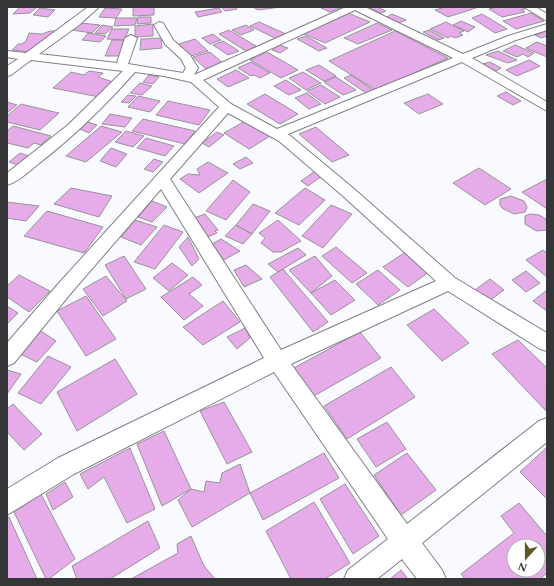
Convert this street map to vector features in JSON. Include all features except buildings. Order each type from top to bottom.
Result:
[{"type":"street","points":[[7,72],[94,7]]},
{"type":"street","points":[[191,78],[356,7],[462,58],[547,107]]},
{"type":"street","points":[[528,7],[547,18]]},
{"type":"street","points":[[159,25],[169,42],[186,57],[192,68],[191,78]]},
{"type":"street","points":[[277,134],[512,38],[547,27]]},
{"type":"street","points":[[7,180],[32,162],[102,102],[127,68],[131,38]]},
{"type":"street","points":[[7,54],[164,72],[191,78],[226,107],[277,134],[348,192],[450,283],[547,343]]},
{"type":"street","points":[[7,357],[162,178],[226,107]]},
{"type":"street","points":[[162,178],[277,361],[404,541],[433,579]]},
{"type":"street","points":[[7,503],[66,466],[277,361],[450,283]]},
{"type":"street","points":[[357,579],[547,428]]}]
